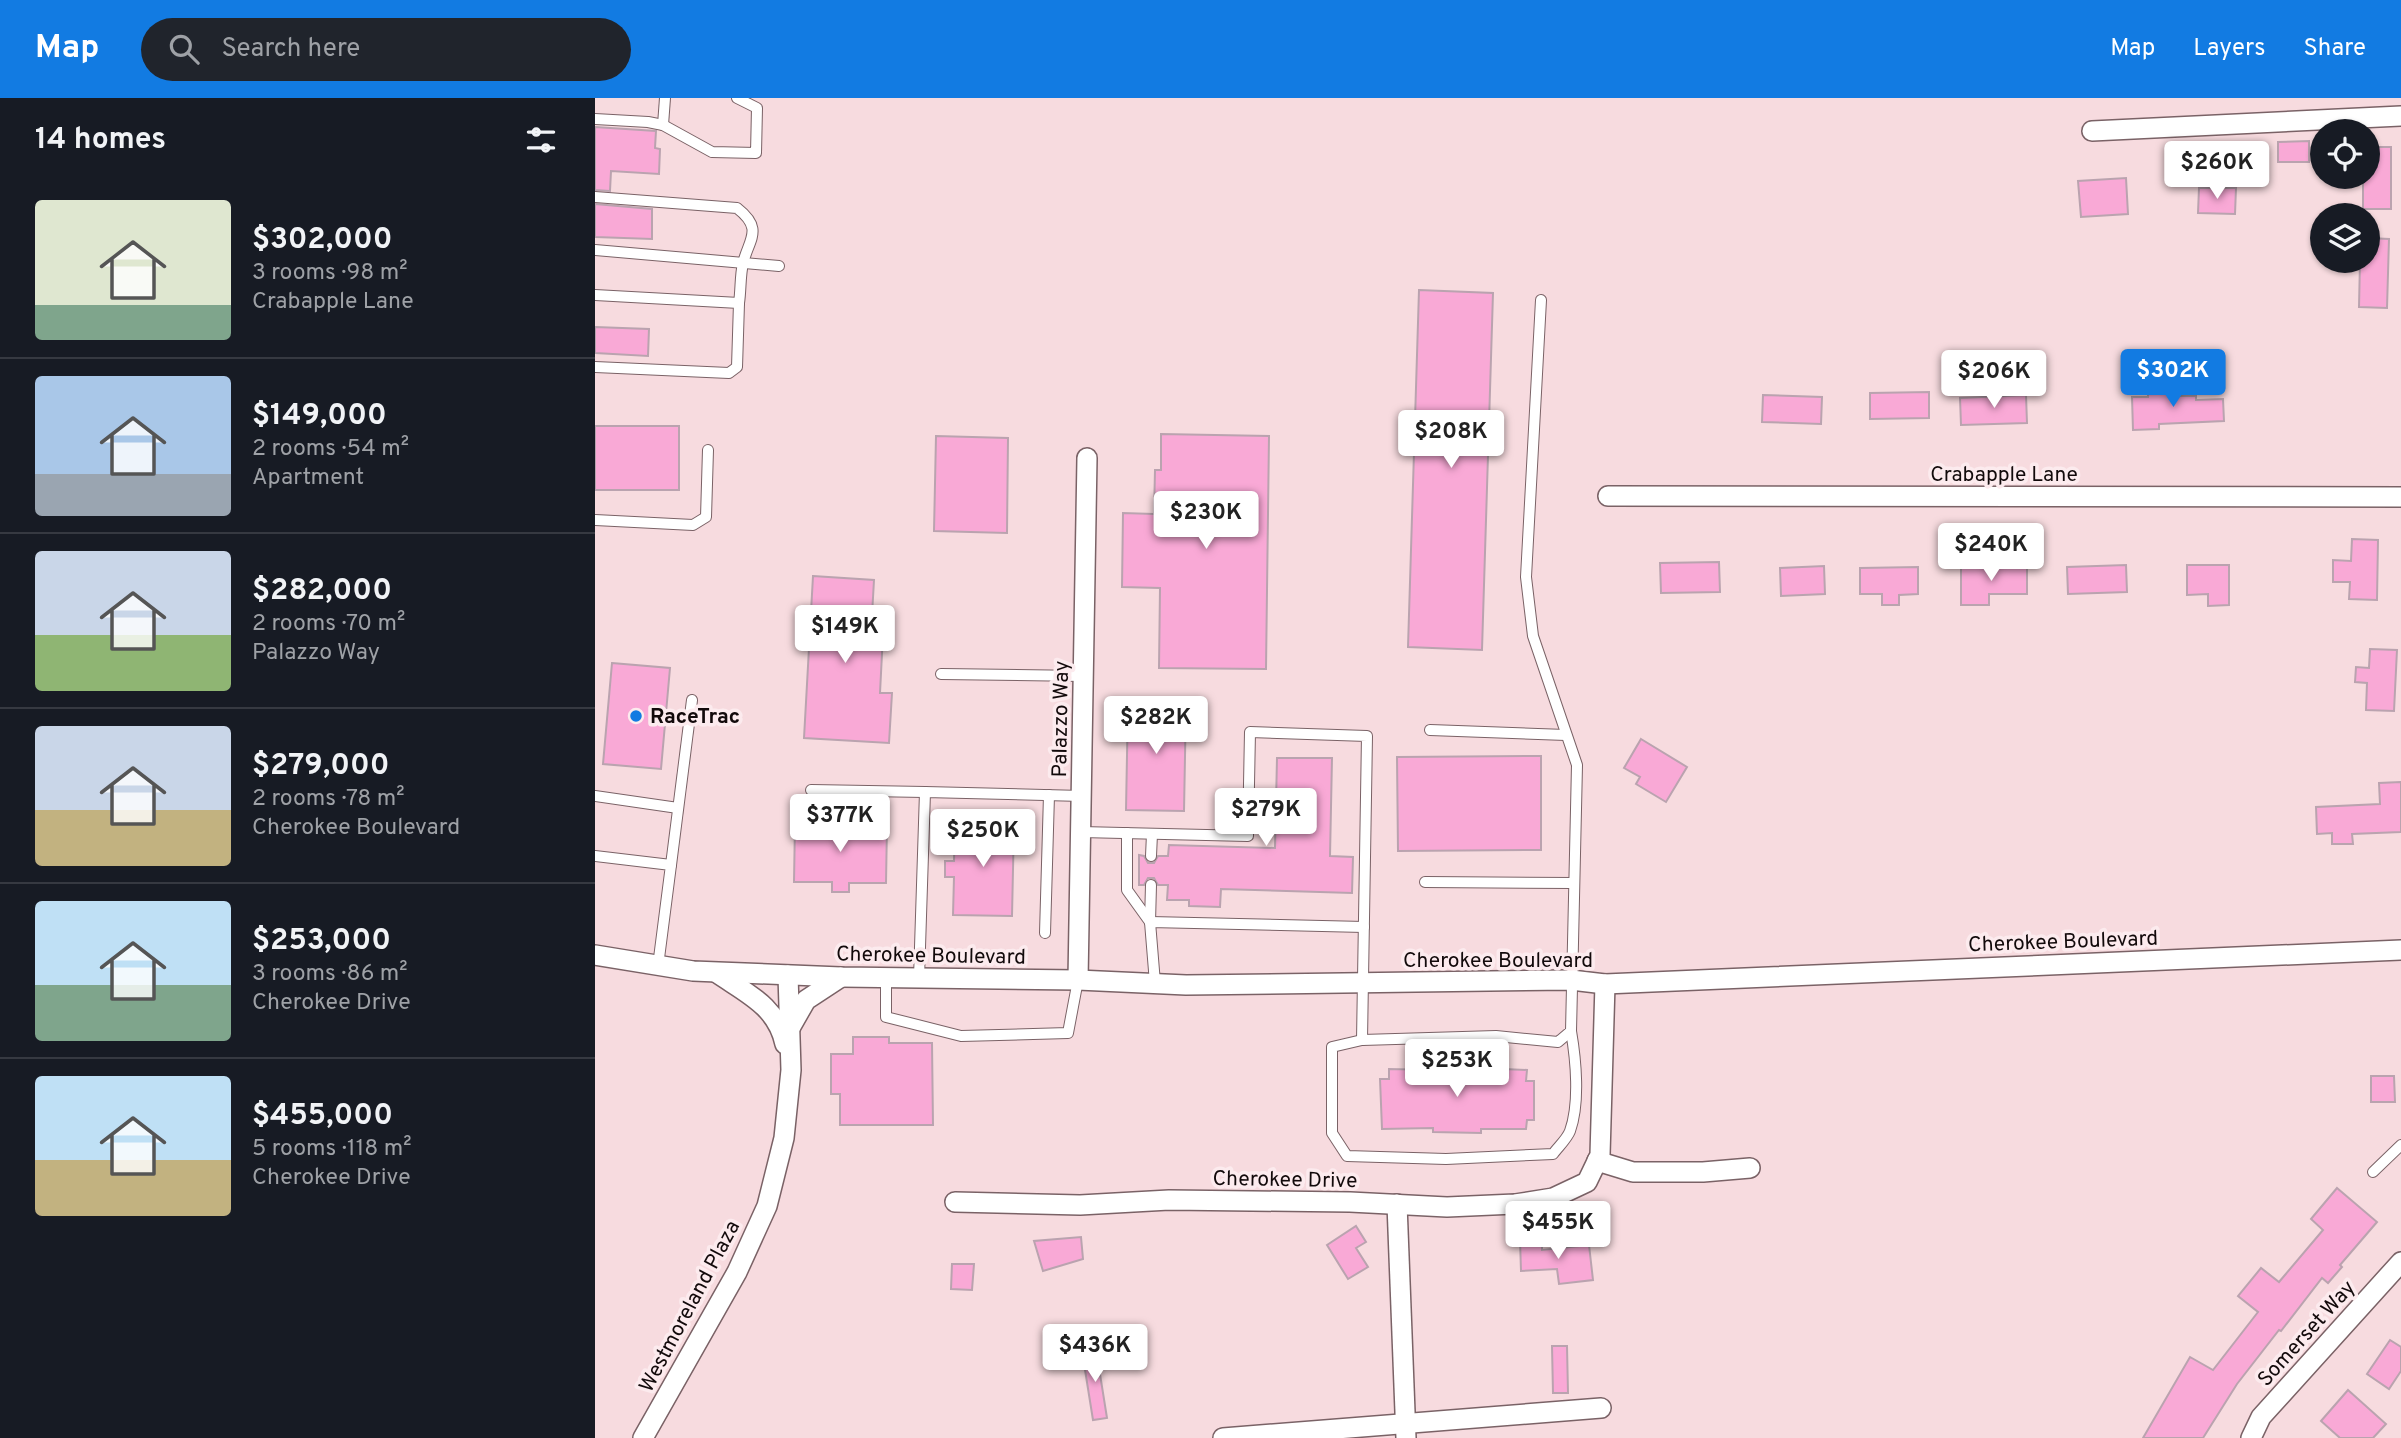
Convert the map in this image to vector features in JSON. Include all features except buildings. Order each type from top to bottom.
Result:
[{"type":"street","points":[[2092,131],[2401,116]]},
{"type":"street","name":"Palazzo Way","points":[[1078,980],[1087,458]]},
{"type":"street","name":"Crabapple Lane","points":[[1608,496],[2401,497]]},
{"type":"street","name":"Cherokee Boulevard","points":[[595,955],[658,966],[716,972],[841,977],[1155,983],[1571,980],[1605,984],[2401,950]]},
{"type":"street","name":"Westmoreland Plaza","points":[[716,972],[768,1008],[783,1034],[791,1070]]},
{"type":"street","name":"Westmoreland Plaza","points":[[643,1438],[737,1272],[767,1206],[783,1138],[791,1070],[788,975]]},
{"type":"street","points":[[789,1028],[806,1000],[841,977]]},
{"type":"street","points":[[1605,984],[1600,1155],[1597,1161],[1633,1172],[1703,1172],[1750,1168]]},
{"type":"street","name":"Cherokee Drive","points":[[955,1202],[1080,1205],[1168,1200],[1447,1207],[1515,1204],[1553,1198],[1587,1182],[1597,1161]]},
{"type":"street","points":[[1397,1205],[1405,1431]]},
{"type":"street","name":"Somerset Way","points":[[2251,1438],[2261,1417],[2401,1262]]},
{"type":"street","points":[[1223,1438],[1405,1431],[1601,1408]]},
{"type":"lane","points":[[663,125],[665,98]]},
{"type":"lane","points":[[595,119],[663,125],[712,152],[756,153],[757,108],[737,98]]},
{"type":"lane","points":[[595,197],[737,208],[746,215],[753,232],[743,263],[737,367],[729,373],[595,367]]},
{"type":"lane","points":[[595,250],[779,266]]},
{"type":"lane","points":[[595,295],[739,303]]},
{"type":"lane","points":[[1541,300],[1526,577],[1533,636],[1577,765],[1571,980],[1571,1031],[1576,1062],[1576,1089],[1569,1133],[1553,1154],[1446,1159],[1347,1156],[1332,1133],[1332,1047],[1362,1040],[1496,1036],[1558,1042],[1571,1031]]},
{"type":"lane","points":[[595,520],[693,525],[706,517],[708,450]]},
{"type":"lane","points":[[941,674],[1084,676]]},
{"type":"lane","points":[[658,966],[692,700]]},
{"type":"lane","points":[[1430,730],[1566,735]]},
{"type":"lane","points":[[1081,832],[1248,836],[1250,732],[1367,736],[1362,1040]]},
{"type":"lane","points":[[811,790],[1082,796]]},
{"type":"lane","points":[[919,978],[925,792]]},
{"type":"lane","points":[[1045,933],[1049,795]]},
{"type":"lane","points":[[595,796],[678,808]]},
{"type":"lane","points":[[1127,833],[1127,890],[1150,922]]},
{"type":"lane","points":[[1151,856],[1152,834]]},
{"type":"lane","points":[[595,856],[671,865]]},
{"type":"lane","points":[[1425,882],[1574,883]]},
{"type":"lane","points":[[1151,885],[1150,922],[1155,983]]},
{"type":"lane","points":[[1150,922],[1364,927]]},
{"type":"lane","points":[[886,978],[886,1017],[961,1035],[1067,1033],[1078,980]]},
{"type":"lane","points":[[2373,1172],[2401,1145]]},
{"type":"place","name":"RaceTrac","points":[[636,716]]}]
